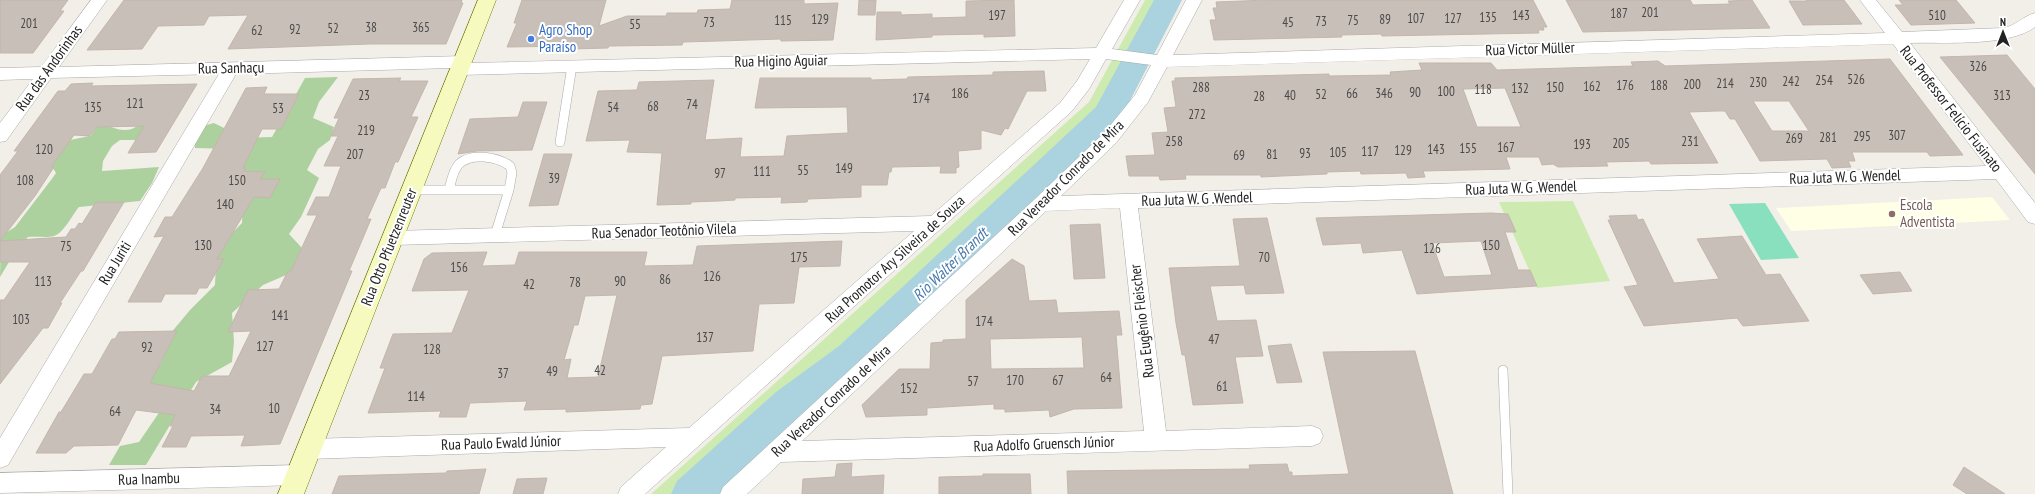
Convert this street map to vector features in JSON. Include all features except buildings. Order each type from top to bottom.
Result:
[{"type":"main road","name":"Rua Otto Pfuetzenreuter","points":[[295,485],[487,0]]},
{"type":"street","name":"Rua das Andorinhas","points":[[0,136],[98,0]]},
{"type":"street","name":"Rua Promotor Ary Silveira de Souza","points":[[629,494],[1066,107],[1076,97],[1132,0]]},
{"type":"street","name":"Rua Vereador Conrado de Mira","points":[[731,494],[1042,204],[1110,138],[1142,98],[1163,61],[1194,0]]},
{"type":"street","name":"Rua Professor Felício Fusinato","points":[[1868,0],[2035,217]]},
{"type":"street","name":"Rua Victor Müller","points":[[1102,53],[1163,61],[2004,34],[2015,32],[2027,27],[2035,18]]},
{"type":"street","name":"Rua Higino Aguiar","points":[[461,66],[572,66],[1102,53]]},
{"type":"street","name":"Rua Sanhaçu","points":[[0,74],[231,68],[461,66]]},
{"type":"street","name":"Rua Juriti","points":[[0,458],[231,68]]},
{"type":"street","name":"Rua Juta W. G .Wendel","points":[[1042,204],[2000,172]]},
{"type":"street","name":"Rua Eugênio Fleischer","points":[[1128,201],[1156,441]]},
{"type":"street","name":"Rua Senador Teotônio Vilela","points":[[393,238],[934,223]]},
{"type":"street","name":"Rua Adolfo Gruensch Júnior","points":[[776,452],[1312,436]]},
{"type":"street","name":"Rua Paulo Ewald Júnior","points":[[309,449],[693,437]]},
{"type":"street","name":"Rua Inambu","points":[[0,483],[295,485]]},
{"type":"lane","points":[[560,142],[572,66]]},
{"type":"lane","points":[[449,190],[458,164],[465,160],[473,158],[490,158],[506,162],[512,171],[509,190],[495,235]]},
{"type":"lane","points":[[412,190],[509,190]]},
{"type":"lane","points":[[1503,370],[1508,494]]},
{"type":"shaded area","name":"Escola Adventista","points":[[1992,197],[2010,220],[1791,231],[1776,208]]},
{"type":"green space","points":[[1145,0],[1174,0],[1106,125],[713,494],[651,494],[1089,102]]},
{"type":"green space","points":[[338,77],[319,102],[313,118],[334,127],[330,140],[318,149],[307,170],[319,178],[301,217],[289,234],[302,248],[300,269],[263,285],[232,313],[234,342],[232,362],[196,382],[146,465],[109,465],[120,446],[139,442],[169,398],[145,384],[162,361],[165,340],[190,310],[215,285],[216,264],[219,251],[222,245],[242,223],[243,203],[229,149],[195,148],[195,138],[199,127],[214,123],[226,129],[225,138],[272,137],[305,78]]},
{"type":"green space","points":[[145,119],[175,119],[141,140],[120,140],[112,146],[103,161],[102,171],[159,167],[152,183],[140,201],[79,207],[58,234],[51,237],[28,237],[18,247],[0,277],[1,236],[15,227],[51,180],[56,173],[51,165],[70,140],[90,136],[100,123],[113,128],[129,130],[140,124]]},
{"type":"green space","points":[[1573,201],[1610,281],[1537,288],[1499,202]]},
{"type":"green space","points":[[1765,203],[1799,258],[1761,260],[1729,204]]},
{"type":"waterway","name":"Rio Walter Brandt","points":[[692,494],[790,404],[852,357],[1108,114],[1168,0]]},
{"type":"place","name":"Agro Shop Paraíso","points":[[531,39]]},
{"type":"place","name":"Escola Adventista","points":[[1892,214]]}]
